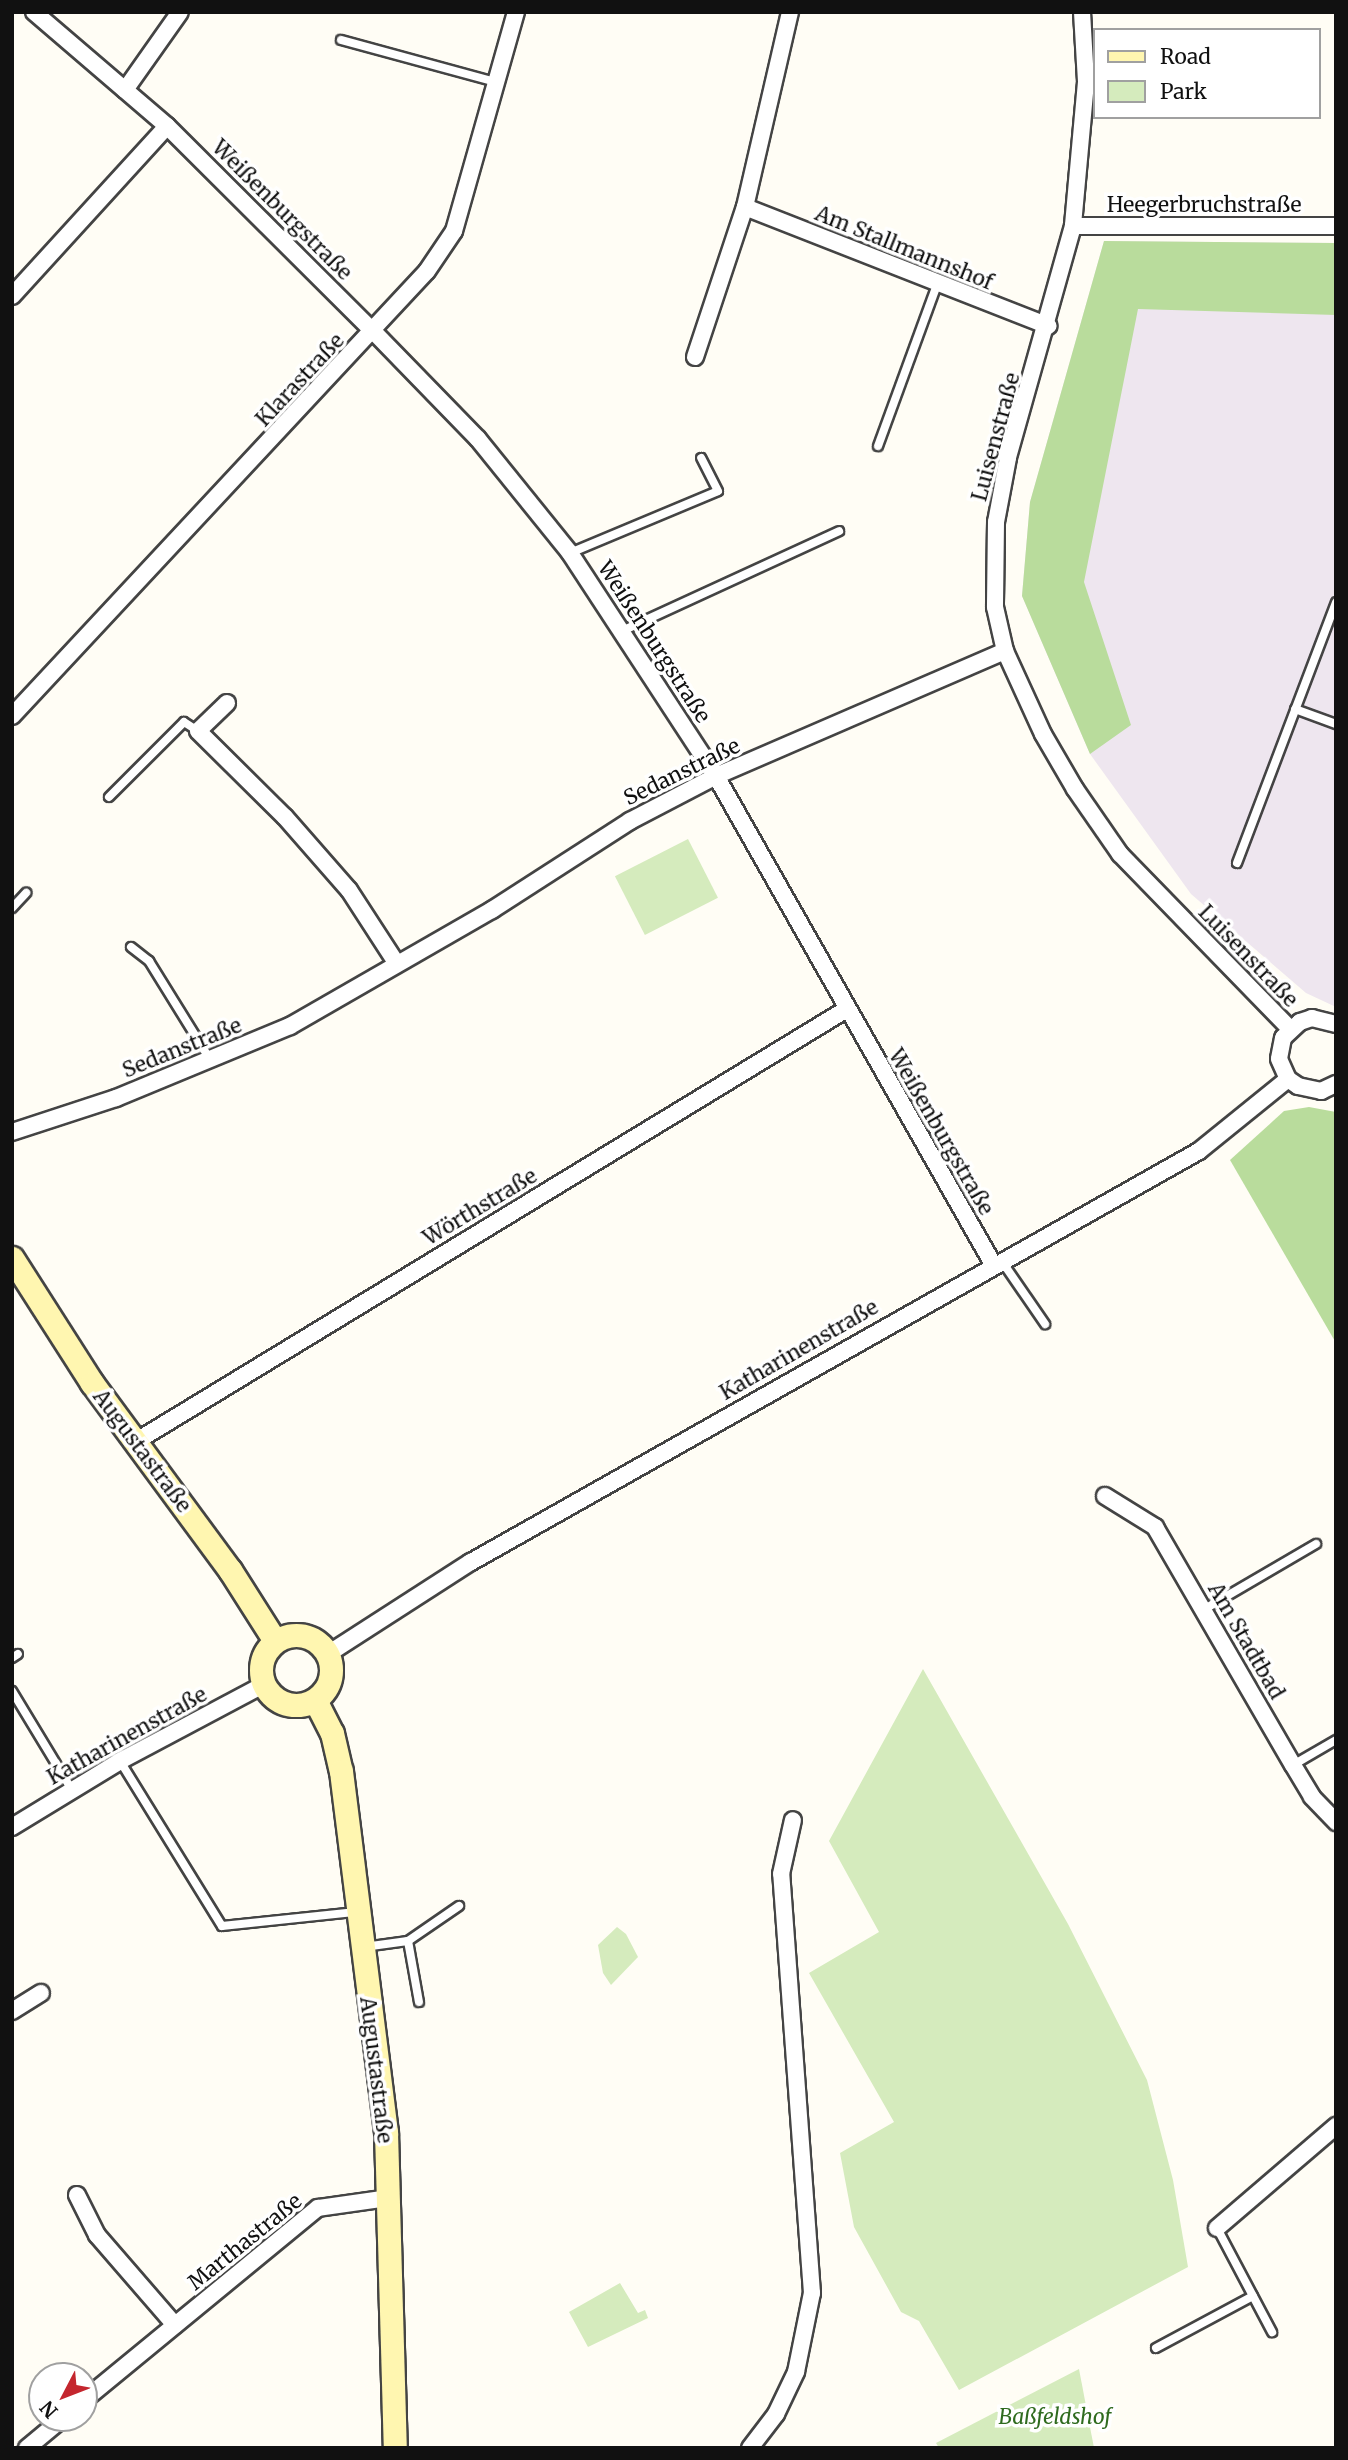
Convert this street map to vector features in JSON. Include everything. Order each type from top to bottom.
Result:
[{"type":"main road","name":"Augustastraße","points":[[12,1258],[135,1442],[230,1570],[275,1641]]},
{"type":"main road","points":[[298,1634],[310,1637],[328,1654],[328,1685],[315,1700],[292,1705],[270,1695],[263,1685],[261,1661],[275,1641],[298,1634]]},
{"type":"main road","name":"Augustastraße","points":[[315,1700],[332,1733],[341,1771],[356,1912],[386,2132],[395,2448]]},
{"type":"street","name":"Weißenburgstraße","points":[[33,12],[167,126],[374,332],[478,439],[569,553],[716,776],[847,1009],[997,1262]]},
{"type":"street","points":[[125,90],[180,12]]},
{"type":"street","name":"Klarastraße","points":[[12,716],[374,332],[427,271],[454,231],[516,12]]},
{"type":"street","points":[[695,357],[745,207],[790,12]]},
{"type":"street","name":"Luisenstraße","points":[[1082,12],[1086,82],[1073,226],[1048,327],[1008,458],[996,522],[995,607],[1004,651],[1043,734],[1120,854],[1290,1029]]},
{"type":"street","points":[[12,296],[167,126]]},
{"type":"street","name":"Am Stallmannshof","points":[[745,207],[1048,327]]},
{"type":"street","name":"Heegerbruchstraße","points":[[1073,226],[1336,226]]},
{"type":"street","name":"Sedanstraße","points":[[12,1132],[211,1061],[290,1026],[397,964],[630,821],[716,776],[1004,651]]},
{"type":"street","points":[[227,702],[198,731],[285,817],[349,890],[397,964]]},
{"type":"street","name":"Wörthstraße","points":[[135,1442],[847,1009]]},
{"type":"street","name":"Luisenstraße","points":[[1288,1079],[1279,1059],[1290,1029],[1312,1018],[1336,1024]]},
{"type":"street","points":[[1288,1079],[1309,1091],[1336,1084]]},
{"type":"street","name":"Katharinenstraße","points":[[328,1654],[471,1562],[997,1262],[1199,1151],[1288,1079]]},
{"type":"street","name":"Am Stadtbad","points":[[1105,1496],[1155,1527],[1293,1765],[1336,1822]]},
{"type":"street","name":"Katharinenstraße","points":[[12,1827],[120,1761],[263,1685]]},
{"type":"street","points":[[750,2448],[776,2414],[796,2372],[812,2293],[781,1874],[793,1820]]},
{"type":"street","points":[[12,2011],[41,1993]]},
{"type":"street","points":[[1217,2228],[1336,2126]]},
{"type":"street","points":[[77,2194],[97,2235],[175,2325]]},
{"type":"street","name":"Marthastraße","points":[[98,2388],[318,2208],[388,2198]]},
{"type":"street","points":[[27,2448],[46,2432]]},
{"type":"lane","points":[[341,40],[496,82]]},
{"type":"lane","points":[[878,446],[937,285]]},
{"type":"lane","points":[[569,553],[718,491],[701,458]]},
{"type":"lane","points":[[622,631],[839,531]]},
{"type":"lane","points":[[1237,863],[1336,602]]},
{"type":"lane","points":[[1295,709],[1336,724]]},
{"type":"lane","points":[[109,797],[184,722],[198,731]]},
{"type":"lane","points":[[12,908],[26,892]]},
{"type":"lane","points":[[131,947],[149,961],[211,1061]]},
{"type":"lane","points":[[997,1262],[1045,1324]]},
{"type":"lane","points":[[1203,1610],[1316,1544]]},
{"type":"lane","points":[[12,1691],[72,1790]]},
{"type":"lane","points":[[1293,1765],[1336,1740]]},
{"type":"lane","points":[[120,1761],[222,1926],[356,1912]]},
{"type":"lane","points":[[361,1948],[408,1941],[459,1906]]},
{"type":"lane","points":[[408,1941],[419,2002]]},
{"type":"lane","points":[[1217,2228],[1272,2332]]},
{"type":"lane","points":[[1156,2348],[1253,2296]]},
{"type":"shaded area","points":[[1104,241],[1336,243],[1336,1007],[1306,993],[1191,894],[1090,754],[1022,596],[1030,502]]},
{"type":"green space","points":[[1104,241],[1336,243],[1336,315],[1138,309],[1084,582],[1131,725],[1090,754],[1022,596],[1030,502]]},
{"type":"green space","points":[[688,839],[718,898],[645,935],[615,876]]},
{"type":"green space","points":[[1309,1107],[1336,1112],[1336,1343],[1230,1160],[1284,1111]]},
{"type":"green space","points":[[923,1669],[1068,1924],[1147,2080],[1173,2180],[1188,2267],[959,2390],[919,2321],[901,2312],[854,2227],[840,2153],[894,2122],[809,1973],[879,1932],[829,1841]]},
{"type":"green space","points":[[617,1927],[626,1934],[638,1957],[611,1985],[603,1973],[598,1945]]},
{"type":"green space","points":[[620,2283],[638,2313],[645,2310],[648,2318],[588,2347],[569,2312]]},
{"type":"green space","name":"Baßfeldshof","points":[[1079,2369],[1094,2448],[939,2448],[936,2443]]}]
